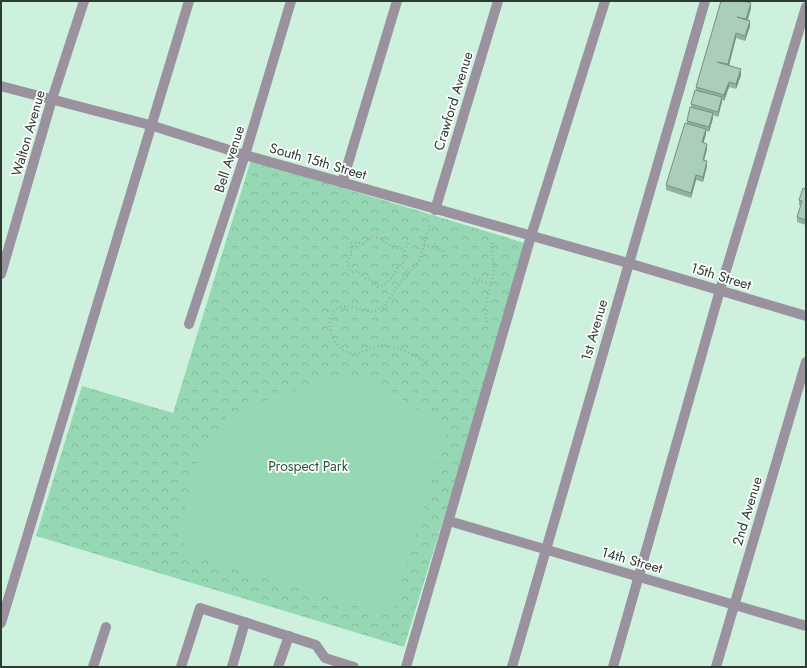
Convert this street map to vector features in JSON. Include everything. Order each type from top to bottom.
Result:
[{"type":"street","name":"Walton Avenue","points":[[1,274],[52,99],[84,1]]},
{"type":"street","points":[[1,623],[150,125],[189,1]]},
{"type":"street","name":"Bell Avenue","points":[[188,324],[245,155],[291,1]]},
{"type":"street","points":[[342,183],[398,1]]},
{"type":"street","name":"Crawford Avenue","points":[[435,210],[498,1]]},
{"type":"street","points":[[406,667],[531,236],[605,1]]},
{"type":"street","name":"1st Avenue","points":[[512,667],[705,1]]},
{"type":"street","points":[[612,667],[720,290],[806,7]]},
{"type":"street","name":"South 15th Street","points":[[1,86],[150,125],[245,155],[435,210],[628,263]]},
{"type":"street","name":"15th Street","points":[[628,263],[806,316]]},
{"type":"street","name":"2nd Avenue","points":[[716,667],[806,362]]},
{"type":"street","name":"14th Street","points":[[449,521],[806,626]]},
{"type":"street","points":[[181,667],[200,608],[316,645],[324,663],[354,667]]},
{"type":"street","points":[[232,667],[245,622]]},
{"type":"street","points":[[93,667],[106,627]]},
{"type":"street","points":[[278,667],[289,636]]},
{"type":"path","points":[[427,362],[388,346],[377,347],[357,353],[348,352],[337,345],[330,332],[331,319],[335,311],[339,308],[348,307],[378,312],[385,306],[396,288],[418,261],[430,224]]},
{"type":"path","points":[[420,237],[426,239]]},
{"type":"path","points":[[405,251],[390,245],[382,239],[374,238],[363,244],[353,242],[350,247],[351,255],[347,264],[352,272],[359,271],[364,278],[372,281],[377,287],[381,286],[392,278],[406,258],[405,251],[408,241]]},
{"type":"path","points":[[486,322],[485,307],[492,285],[495,268],[491,253],[493,241]]},
{"type":"path","points":[[424,245],[447,252]]},
{"type":"path","points":[[400,265],[409,272]]},
{"type":"path","points":[[474,279],[492,285]]},
{"type":"green space","name":"Prospect Park","points":[[251,160],[528,244],[404,647],[36,536],[82,386],[173,413]]},
{"type":"green space","points":[[336,376],[374,382],[447,428],[392,614],[188,556],[180,531],[196,464],[227,415]]},
{"type":"building","points":[[721,1],[743,1],[751,3],[746,19],[737,17],[750,21],[745,36],[736,33],[728,64],[717,62],[741,69],[736,84],[729,82],[724,95],[696,87]]},
{"type":"building","points":[[695,90],[722,97],[718,112],[691,104]]},
{"type":"building","points":[[690,107],[713,113],[709,127],[687,121]]},
{"type":"building","points":[[685,123],[706,129],[702,142],[707,144],[703,160],[707,161],[703,177],[696,175],[691,193],[666,185]]},
{"type":"building","points":[[803,188],[806,189],[806,220],[797,217],[802,201],[799,200]]}]
